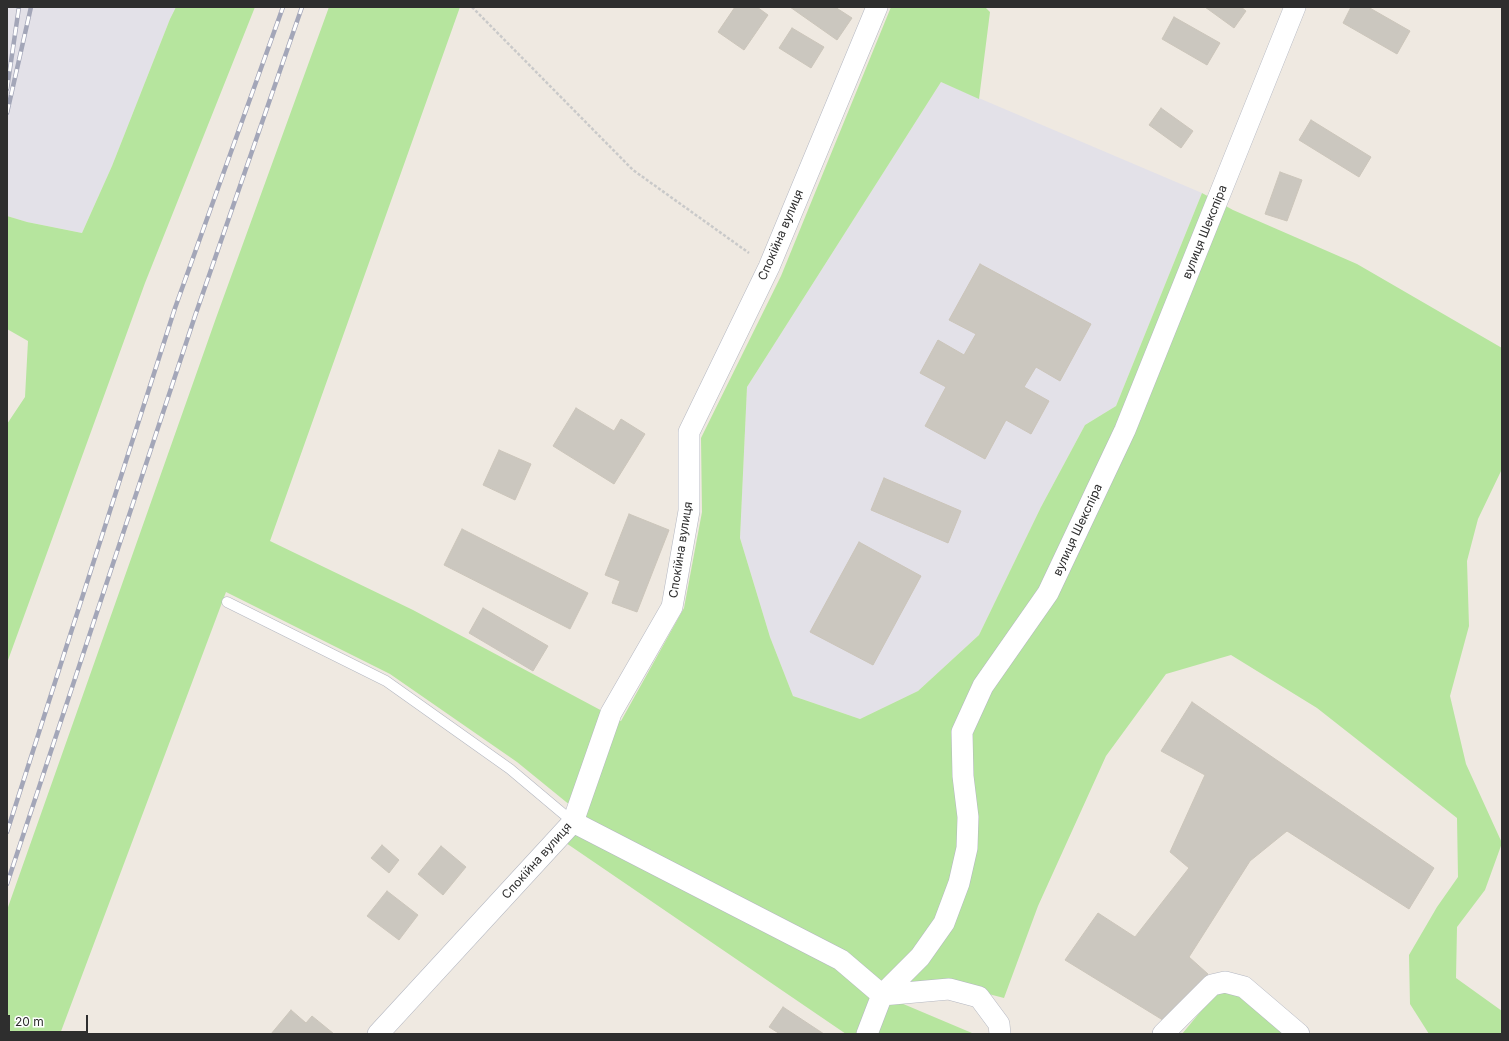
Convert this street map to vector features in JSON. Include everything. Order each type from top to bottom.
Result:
[{"type":"street","name":"Спокійна вулиця","points":[[378,1034],[574,822],[611,713],[672,607],[689,511],[689,432],[769,267],[877,7]]},
{"type":"street","name":"вулиця Шекспіра","points":[[868,1034],[882,995],[920,957],[944,923],[959,883],[967,848],[968,817],[963,776],[962,732],[983,686],[1048,593],[1125,430],[1295,7]]},
{"type":"street","points":[[574,822],[842,960],[882,995],[949,989],[979,997],[998,1024],[1000,1034]]},
{"type":"street","points":[[1163,1034],[1212,985],[1225,982],[1244,987],[1299,1034]]},
{"type":"lane","points":[[227,602],[386,681],[510,769],[574,822]]},
{"type":"path","points":[[472,7],[633,170],[769,267]]},
{"type":"shaded area","points":[[7,7],[176,7],[112,166],[82,233],[27,222],[7,216]]},
{"type":"shaded area","points":[[941,82],[1202,193],[1116,406],[1085,425],[1041,507],[979,635],[918,691],[860,719],[793,696],[770,637],[740,538],[747,387]]},
{"type":"green space","points":[[176,7],[255,7],[145,283],[7,663],[7,424],[25,397],[28,341],[7,329],[7,216],[27,222],[82,233],[112,166]]},
{"type":"green space","points":[[329,7],[460,7],[270,541],[413,610],[621,721],[684,608],[702,512],[701,438],[781,276],[891,7],[985,7],[990,12],[979,99],[941,82],[747,387],[740,538],[770,637],[793,696],[860,719],[918,691],[979,635],[1041,507],[1085,425],[1116,406],[1202,193],[1233,210],[1357,264],[1502,348],[1502,469],[1478,519],[1467,561],[1469,626],[1450,696],[1466,764],[1502,843],[1485,890],[1457,927],[1456,978],[1502,1011],[1502,1034],[1429,1034],[1410,1004],[1409,955],[1437,907],[1458,877],[1457,818],[1317,708],[1231,655],[1166,674],[1106,756],[1038,906],[1004,998],[950,984],[883,982],[846,953],[587,819],[517,762],[390,674],[226,592],[60,1034],[7,1034],[7,910],[216,318]]},
{"type":"green space","points":[[576,831],[838,966],[874,998],[860,1034],[846,1034],[566,843]]},
{"type":"green space","points":[[1225,982],[1299,1034],[1182,1034]]},
{"type":"green space","points":[[882,995],[972,1033],[972,1034],[867,1034]]},
{"type":"building","points":[[735,7],[757,7],[768,15],[744,50],[718,32]]},
{"type":"building","points":[[790,7],[835,7],[852,18],[837,40]]},
{"type":"building","points":[[1205,7],[1241,7],[1246,11],[1234,28]]},
{"type":"building","points":[[1351,7],[1368,7],[1410,31],[1397,54],[1343,23]]},
{"type":"building","points":[[1174,17],[1220,43],[1207,65],[1162,39]]},
{"type":"building","points":[[792,28],[824,47],[811,68],[779,48]]},
{"type":"building","points":[[1161,108],[1193,131],[1181,148],[1149,125]]},
{"type":"building","points":[[1311,120],[1371,157],[1359,177],[1299,140]]},
{"type":"building","points":[[1280,172],[1302,180],[1287,221],[1265,214]]},
{"type":"building","points":[[980,264],[1091,324],[1060,381],[1036,367],[1024,387],[1049,401],[1031,434],[1006,420],[985,459],[925,426],[946,387],[920,373],[938,340],[964,355],[976,334],[949,320]]},
{"type":"building","points":[[576,408],[614,431],[621,419],[645,434],[614,484],[553,446]]},
{"type":"building","points":[[499,450],[531,464],[515,500],[483,485]]},
{"type":"building","points":[[884,478],[961,511],[948,543],[871,510]]},
{"type":"building","points":[[629,514],[669,530],[637,612],[612,603],[620,581],[605,575]]},
{"type":"building","points":[[462,529],[588,593],[570,629],[444,565]]},
{"type":"building","points":[[859,542],[921,576],[873,665],[810,632]]},
{"type":"building","points":[[483,608],[548,646],[533,671],[469,633]]},
{"type":"building","points":[[1192,702],[1434,868],[1409,909],[1287,831],[1250,861],[1189,957],[1208,974],[1166,1022],[1065,960],[1098,913],[1135,937],[1189,868],[1170,852],[1205,775],[1161,751]]},
{"type":"building","points":[[382,845],[399,860],[389,873],[371,858]]},
{"type":"building","points":[[441,846],[466,867],[443,895],[418,874]]},
{"type":"building","points":[[387,891],[418,915],[399,940],[367,916]]},
{"type":"building","points":[[783,1007],[824,1034],[780,1034],[769,1027]]},
{"type":"building","points":[[291,1010],[306,1023],[312,1016],[334,1034],[271,1034]]},
{"type":"railway","points":[[7,89],[19,7]]},
{"type":"railway","points":[[7,113],[31,7]]},
{"type":"railway","points":[[7,832],[175,308],[283,7]]},
{"type":"railway","points":[[7,884],[195,316],[302,7]]}]
